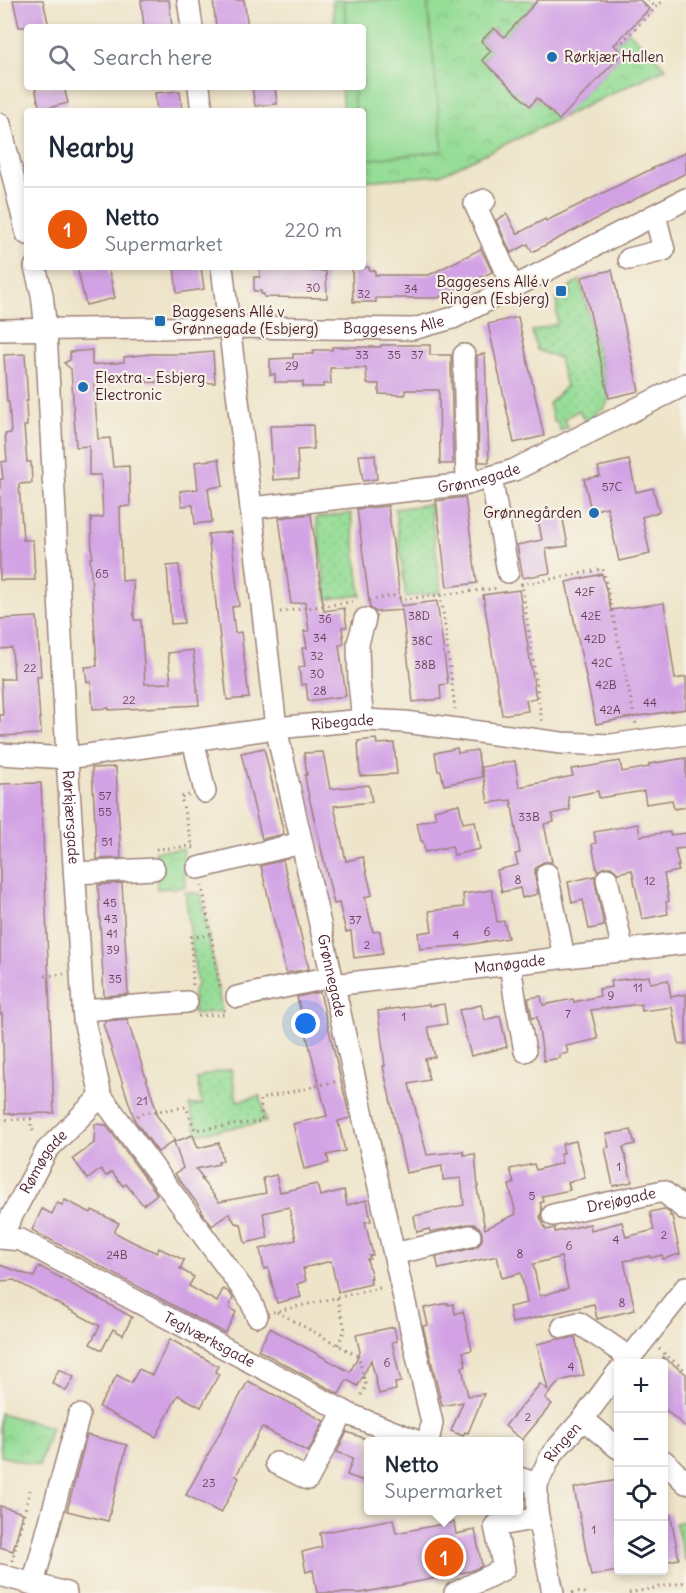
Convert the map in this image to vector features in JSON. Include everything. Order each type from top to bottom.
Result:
[{"type":"street","points":[[188,0],[192,24]]},
{"type":"street","points":[[199,90],[202,108]]},
{"type":"street","points":[[0,124],[24,222]]},
{"type":"street","name":"Baggesens Alle","points":[[0,330],[230,327],[413,329],[453,318],[686,199]]},
{"type":"street","points":[[485,200],[475,204],[513,288]]},
{"type":"street","points":[[629,259],[664,250],[655,215]]},
{"type":"street","name":"Rørkjærsgade","points":[[36,270],[42,294],[46,330],[67,758],[84,1020],[101,1096],[250,1299],[266,1314]]},
{"type":"street","name":"Grønnegade","points":[[222,270],[276,728],[432,1423],[429,1437]]},
{"type":"street","points":[[464,355],[467,484]]},
{"type":"street","name":"Grønnegade","points":[[251,508],[467,484],[514,470],[686,384]]},
{"type":"street","points":[[491,477],[510,583]]},
{"type":"street","points":[[363,720],[358,643],[365,619]]},
{"type":"street","name":"Ribegade","points":[[0,754],[67,758],[276,728],[363,720],[405,722],[561,743],[611,745],[686,734]]},
{"type":"street","points":[[193,740],[205,792]]},
{"type":"street","points":[[198,867],[302,843]]},
{"type":"street","points":[[75,873],[154,869]]},
{"type":"street","points":[[547,874],[564,957]]},
{"type":"street","points":[[607,879],[622,951]]},
{"type":"street","name":"Manøgade","points":[[227,999],[332,981],[510,964],[686,943]]},
{"type":"street","points":[[510,964],[525,1051]]},
{"type":"street","points":[[83,1010],[188,1002]]},
{"type":"street","name":"Rømøgade","points":[[0,1238],[47,1150],[101,1096]]},
{"type":"street","name":"Drejøgade","points":[[553,1215],[663,1191],[686,1210]]},
{"type":"street","points":[[394,1254],[470,1236]]},
{"type":"street","name":"Teglværksgade","points":[[0,1238],[21,1240],[348,1413],[407,1437]]},
{"type":"street","name":"Ringen","points":[[629,1359],[686,1287]]},
{"type":"street","points":[[563,1327],[579,1323],[618,1359]]},
{"type":"street","name":"Ringen","points":[[552,1593],[538,1518],[528,1481],[583,1419],[614,1378]]},
{"type":"street","points":[[276,1463],[308,1479],[348,1413]]},
{"type":"street","points":[[33,1584],[80,1414]]},
{"type":"street","points":[[583,1419],[614,1445]]},
{"type":"street","points":[[668,1466],[686,1483]]},
{"type":"street","points":[[455,1593],[504,1569],[495,1527],[538,1518]]},
{"type":"street","points":[[4,1576],[66,1593]]},
{"type":"path","points":[[648,0],[655,7]]},
{"type":"path","points":[[618,42],[620,44],[663,0]]},
{"type":"path","points":[[263,615],[393,596],[405,599],[441,595],[603,570],[639,741]]},
{"type":"path","points":[[510,583],[545,741]]},
{"type":"path","points":[[441,595],[457,729]]},
{"type":"path","points":[[205,792],[181,797],[205,894],[227,999],[225,1014],[192,1017],[188,1002],[194,984],[191,937],[212,935]]},
{"type":"path","points":[[154,869],[153,849],[193,846]]},
{"type":"path","points":[[122,1124],[143,1113],[186,1107],[195,1130],[262,1121],[260,1099],[354,1077]]},
{"type":"path","points":[[0,1120],[31,1119],[31,1128],[47,1150]]},
{"type":"path","points":[[266,1314],[400,1283]]},
{"type":"path","points":[[337,1298],[345,1329],[338,1345]]},
{"type":"path","points":[[266,1314],[358,1356],[366,1386],[348,1413]]},
{"type":"path","points":[[645,1338],[686,1371]]},
{"type":"path","points":[[4,1576],[30,1490]]},
{"type":"path","points":[[629,1593],[686,1582]]},
{"type":"path","points":[[572,1593],[586,1593]]},
{"type":"green space","points":[[332,0],[538,0],[504,37],[494,28],[481,41],[491,51],[482,60],[530,105],[537,98],[549,110],[578,100],[622,54],[614,45],[628,31],[666,68],[440,175],[366,181],[366,108],[343,108],[341,90],[366,90],[366,24],[335,24]]},
{"type":"green space","points":[[344,0],[427,0],[443,151],[366,160],[366,108],[355,108],[353,90],[366,90],[366,24],[347,24]]},
{"type":"green space","points":[[580,280],[609,399],[604,409],[597,411],[594,418],[586,424],[579,410],[564,419],[568,427],[560,431],[558,422],[554,422],[549,404],[566,386],[559,358],[537,350],[532,331],[557,324],[557,299],[571,293],[569,287]]},
{"type":"green space","points":[[430,504],[441,592],[406,597],[395,509]]},
{"type":"green space","points":[[351,513],[361,595],[327,599],[316,518]]},
{"type":"green space","points":[[183,849],[185,887],[157,889],[155,851]]},
{"type":"green space","points":[[185,892],[201,894],[222,1011],[194,1014],[193,993],[197,985]]},
{"type":"green space","points":[[231,1069],[237,1101],[260,1096],[266,1122],[197,1134],[189,1105],[202,1105],[197,1079]]},
{"type":"green space","points":[[0,1413],[51,1427],[39,1466],[0,1456]]},
{"type":"green space","points":[[686,1521],[686,1563],[675,1523]]},
{"type":"building","points":[[13,0],[43,0],[48,24],[24,24],[24,27],[19,27]]},
{"type":"building","points":[[141,0],[169,0],[172,24],[144,24]]},
{"type":"building","points":[[213,0],[244,0],[248,24],[216,24]]},
{"type":"building","name":"Rørkjær Hallen","points":[[538,0],[640,0],[649,9],[614,45],[623,53],[559,120],[537,98],[530,106],[482,60],[491,51],[481,41],[494,28],[504,37]]},
{"type":"building","points":[[36,90],[65,90],[68,103],[40,108]]},
{"type":"building","points":[[252,90],[275,90],[277,104],[255,106]]},
{"type":"building","points":[[180,91],[182,108],[157,108],[155,93]]},
{"type":"building","points":[[686,152],[686,173],[532,252],[528,244],[511,253],[496,220],[507,214],[517,234]]},
{"type":"building","points":[[481,249],[492,272],[438,298],[376,298],[376,302],[353,302],[352,270],[366,270],[366,267],[369,267],[369,270],[375,271],[375,275],[429,275]]},
{"type":"building","points":[[78,270],[109,270],[115,298],[86,305]]},
{"type":"building","points":[[174,270],[201,270],[204,289],[177,293]]},
{"type":"building","points":[[260,270],[326,271],[327,298],[264,297],[261,291],[254,291],[254,277],[260,277]]},
{"type":"building","points":[[612,270],[639,391],[609,398],[582,277]]},
{"type":"building","points":[[518,317],[544,436],[514,443],[488,324]]},
{"type":"building","points":[[381,345],[430,345],[430,355],[451,355],[453,464],[440,464],[439,390],[405,390],[405,395],[379,394],[379,384],[367,384],[366,368],[330,368],[331,384],[323,384],[323,387],[303,387],[303,382],[275,382],[275,374],[270,375],[270,359],[293,358],[293,354],[314,354],[313,350],[332,350],[332,347],[381,347]]},
{"type":"building","points":[[92,350],[92,365],[124,362],[124,357],[150,354],[213,352],[215,383],[146,382],[146,379],[94,385],[98,439],[110,438],[113,467],[129,466],[130,506],[120,507],[122,581],[133,580],[134,620],[141,620],[145,684],[171,683],[168,653],[193,650],[199,705],[93,709],[91,682],[87,682],[85,667],[97,666],[90,558],[92,558],[91,518],[103,517],[101,475],[89,475],[89,446],[76,447],[71,369],[64,363],[70,360],[70,352]]},
{"type":"building","points":[[25,354],[28,401],[26,401],[27,426],[24,426],[27,462],[31,462],[32,483],[19,484],[23,540],[33,540],[35,580],[0,580],[0,479],[3,479],[1,462],[7,461],[5,434],[11,433],[4,355]]},
{"type":"building","points":[[485,354],[489,462],[479,462],[477,355]]},
{"type":"building","points":[[313,425],[314,449],[297,450],[299,478],[273,480],[270,426]]},
{"type":"building","points":[[359,455],[375,455],[377,479],[363,481]]},
{"type":"building","points":[[219,459],[223,486],[208,488],[212,522],[195,524],[193,505],[182,506],[180,491],[198,489],[195,462]]},
{"type":"building","points":[[629,460],[636,492],[653,488],[659,512],[642,517],[650,554],[619,561],[607,507],[591,511],[584,479],[600,476],[598,467]]},
{"type":"building","points":[[465,497],[477,583],[447,587],[436,501]]},
{"type":"building","points":[[388,506],[401,606],[437,601],[448,684],[440,685],[441,699],[413,702],[402,610],[376,612],[370,608],[357,509]]},
{"type":"building","points":[[311,514],[324,611],[344,608],[347,627],[342,627],[344,644],[339,645],[346,696],[308,701],[306,684],[301,685],[299,667],[305,666],[302,648],[307,648],[304,631],[309,631],[305,602],[291,604],[279,518]]},
{"type":"building","points":[[562,514],[568,546],[546,549],[550,573],[523,578],[517,545],[542,540],[538,519]]},
{"type":"building","points":[[231,532],[239,606],[232,607],[235,633],[241,632],[249,698],[227,700],[208,534]]},
{"type":"building","points":[[179,565],[184,623],[171,624],[167,566]]},
{"type":"building","points":[[602,574],[611,610],[664,603],[675,679],[686,677],[686,709],[596,724],[566,582]]},
{"type":"building","points":[[519,590],[536,698],[526,700],[528,711],[502,715],[483,595]]},
{"type":"building","points":[[37,617],[41,677],[37,677],[41,734],[0,736],[0,715],[3,715],[1,679],[14,679],[12,648],[0,649],[0,619]]},
{"type":"building","points":[[376,739],[377,744],[394,743],[397,774],[360,776],[358,741]]},
{"type":"building","points":[[264,748],[284,834],[262,839],[241,753]]},
{"type":"building","points":[[457,748],[458,753],[477,750],[482,777],[444,785],[441,771],[438,771],[435,753]]},
{"type":"building","points":[[323,752],[330,789],[369,785],[372,802],[334,806],[346,861],[363,857],[372,895],[365,897],[373,932],[380,931],[383,954],[354,958],[351,931],[346,932],[339,903],[334,904],[305,775],[307,775],[304,753]]},
{"type":"building","points":[[686,758],[686,807],[674,809],[672,800],[646,804],[644,791],[599,798],[598,791],[568,797],[570,810],[552,814],[554,822],[544,824],[552,862],[544,862],[535,869],[538,894],[522,898],[520,888],[502,892],[497,870],[518,865],[515,854],[520,853],[511,800],[488,803],[482,767],[515,761],[519,787],[573,776],[571,769],[620,761],[622,772],[649,767],[649,764]]},
{"type":"building","points":[[116,767],[121,858],[97,859],[92,768]]},
{"type":"building","points":[[41,783],[54,1113],[5,1114],[2,1014],[0,1014],[0,784]]},
{"type":"building","points":[[459,804],[463,823],[475,821],[480,849],[454,855],[452,846],[425,852],[417,823],[436,818],[434,810]]},
{"type":"building","points":[[638,824],[640,836],[670,832],[670,835],[686,833],[686,848],[675,849],[679,871],[664,874],[669,901],[666,902],[668,914],[642,919],[632,870],[618,873],[611,867],[605,867],[597,871],[592,844],[596,843],[594,832]]},
{"type":"building","points":[[283,860],[309,969],[286,973],[261,866]]},
{"type":"building","points":[[595,876],[604,926],[589,929],[583,900],[572,903],[568,882]]},
{"type":"building","points":[[122,883],[128,994],[104,996],[98,885]]},
{"type":"building","points":[[492,890],[497,922],[504,921],[508,938],[467,945],[420,949],[418,933],[432,931],[429,911],[464,907],[463,894]]},
{"type":"building","points":[[649,976],[650,983],[668,980],[671,997],[686,994],[686,1044],[679,1044],[672,1007],[642,1011],[641,1004],[591,1010],[598,1039],[566,1046],[568,1053],[559,1055],[560,1058],[544,1061],[537,1017],[532,1018],[528,998],[541,996],[543,1005],[573,999],[574,1002],[600,996],[599,989],[612,987],[611,981]]},
{"type":"building","points":[[320,992],[350,1118],[338,1121],[345,1151],[327,1155],[329,1163],[304,1169],[293,1124],[327,1116],[297,997]]},
{"type":"building","points":[[444,1004],[447,1024],[428,1027],[435,1057],[425,1059],[429,1080],[409,1084],[427,1155],[463,1151],[464,1155],[475,1154],[477,1188],[485,1229],[516,1214],[509,1185],[514,1184],[510,1169],[534,1164],[536,1170],[562,1163],[560,1154],[564,1153],[562,1144],[576,1141],[585,1178],[568,1182],[570,1190],[542,1196],[540,1217],[546,1230],[555,1228],[555,1232],[590,1224],[591,1230],[622,1222],[626,1237],[654,1230],[650,1212],[664,1209],[670,1213],[680,1254],[663,1259],[662,1255],[624,1261],[635,1310],[597,1319],[594,1304],[512,1323],[509,1307],[527,1303],[521,1273],[502,1278],[497,1256],[439,1269],[436,1257],[478,1246],[482,1240],[482,1233],[474,1224],[430,1232],[429,1229],[417,1232],[414,1216],[464,1205],[461,1178],[443,1180],[442,1166],[406,1173],[383,1066],[385,1066],[378,1011]],"holes":[[[561,1257],[568,1288],[540,1296],[533,1264]]]},
{"type":"building","points":[[481,1005],[485,1020],[500,1016],[507,1047],[471,1056],[459,1010]]},
{"type":"building","points":[[127,1019],[157,1112],[155,1113],[175,1140],[158,1152],[135,1121],[103,1024],[105,1021]]},
{"type":"building","points":[[95,1124],[106,1125],[157,1194],[143,1205],[126,1184],[123,1186],[112,1172],[106,1176],[101,1169],[88,1179],[73,1159],[94,1143]]},
{"type":"building","points":[[631,1130],[635,1144],[623,1147],[632,1182],[613,1186],[605,1148],[609,1147],[606,1134]]},
{"type":"building","points":[[193,1135],[198,1148],[219,1143],[223,1161],[196,1169],[219,1202],[266,1193],[263,1178],[276,1175],[280,1192],[317,1184],[320,1196],[344,1190],[347,1205],[367,1200],[371,1221],[365,1222],[373,1255],[367,1259],[372,1278],[370,1278],[371,1284],[338,1292],[331,1261],[304,1268],[306,1281],[297,1284],[301,1297],[277,1303],[268,1268],[264,1269],[260,1249],[296,1240],[289,1207],[263,1213],[268,1238],[245,1243],[241,1224],[235,1223],[229,1213],[212,1226],[175,1174],[183,1168],[174,1142]]},
{"type":"building","points":[[65,1200],[119,1223],[114,1232],[133,1242],[157,1253],[159,1248],[184,1260],[180,1269],[194,1277],[189,1286],[217,1302],[223,1289],[229,1292],[233,1298],[229,1308],[236,1312],[225,1333],[32,1230],[42,1209],[52,1214],[57,1203],[62,1205]]},
{"type":"building","points":[[0,1265],[34,1277],[39,1266],[132,1317],[123,1335],[113,1329],[102,1350],[90,1344],[100,1326],[14,1280],[0,1281]]},
{"type":"building","points":[[448,1303],[448,1305],[453,1304],[455,1314],[463,1311],[472,1350],[463,1352],[466,1366],[462,1367],[468,1396],[484,1394],[468,1433],[465,1432],[463,1436],[451,1431],[463,1402],[442,1406],[423,1326],[428,1325],[424,1308]]},
{"type":"building","points":[[394,1327],[397,1341],[392,1342],[401,1382],[395,1383],[396,1390],[379,1394],[371,1360],[358,1386],[347,1380],[339,1394],[258,1350],[270,1328],[350,1372],[360,1352],[356,1335]]},
{"type":"building","points":[[575,1337],[584,1375],[560,1381],[545,1398],[552,1404],[523,1439],[518,1437],[505,1426],[540,1384],[548,1390],[537,1344]]},
{"type":"building","points":[[170,1339],[218,1366],[215,1372],[219,1374],[201,1407],[178,1395],[156,1437],[99,1407],[117,1375],[131,1383],[139,1369],[152,1375]]},
{"type":"building","points":[[668,1361],[686,1374],[686,1427],[668,1412]]},
{"type":"building","points":[[59,1369],[74,1377],[66,1391],[52,1383]]},
{"type":"building","points":[[248,1381],[324,1421],[308,1452],[262,1427],[236,1476],[239,1478],[221,1513],[186,1495]]},
{"type":"building","points":[[347,1432],[364,1438],[364,1481],[347,1475],[353,1458],[337,1452]]},
{"type":"building","points":[[87,1435],[127,1445],[108,1521],[67,1511]]},
{"type":"building","points":[[614,1481],[614,1572],[591,1576],[574,1488]]},
{"type":"building","points":[[0,1506],[23,1513],[13,1551],[0,1547]]},
{"type":"building","points":[[668,1513],[670,1513],[679,1559],[668,1561],[668,1521]]},
{"type":"building","points":[[393,1519],[396,1533],[454,1522],[456,1534],[475,1530],[482,1566],[471,1571],[361,1593],[317,1593],[313,1570],[306,1572],[302,1552],[322,1547],[320,1533]]},
{"type":"place","name":"Rørkjær Hallen","points":[[552,57]]},
{"type":"place","name":"Baggesens Allé v Ringen (Esbjerg)","points":[[561,291]]},
{"type":"place","name":"Baggesens Allé v Grønnegade (Esbjerg)","points":[[160,321]]},
{"type":"place","name":"Elextra - Esbjerg Electronic","points":[[83,387]]},
{"type":"place","name":"Grønnegården","points":[[594,513]]},
{"type":"place","name":"Netto","points":[[444,1557]]}]
